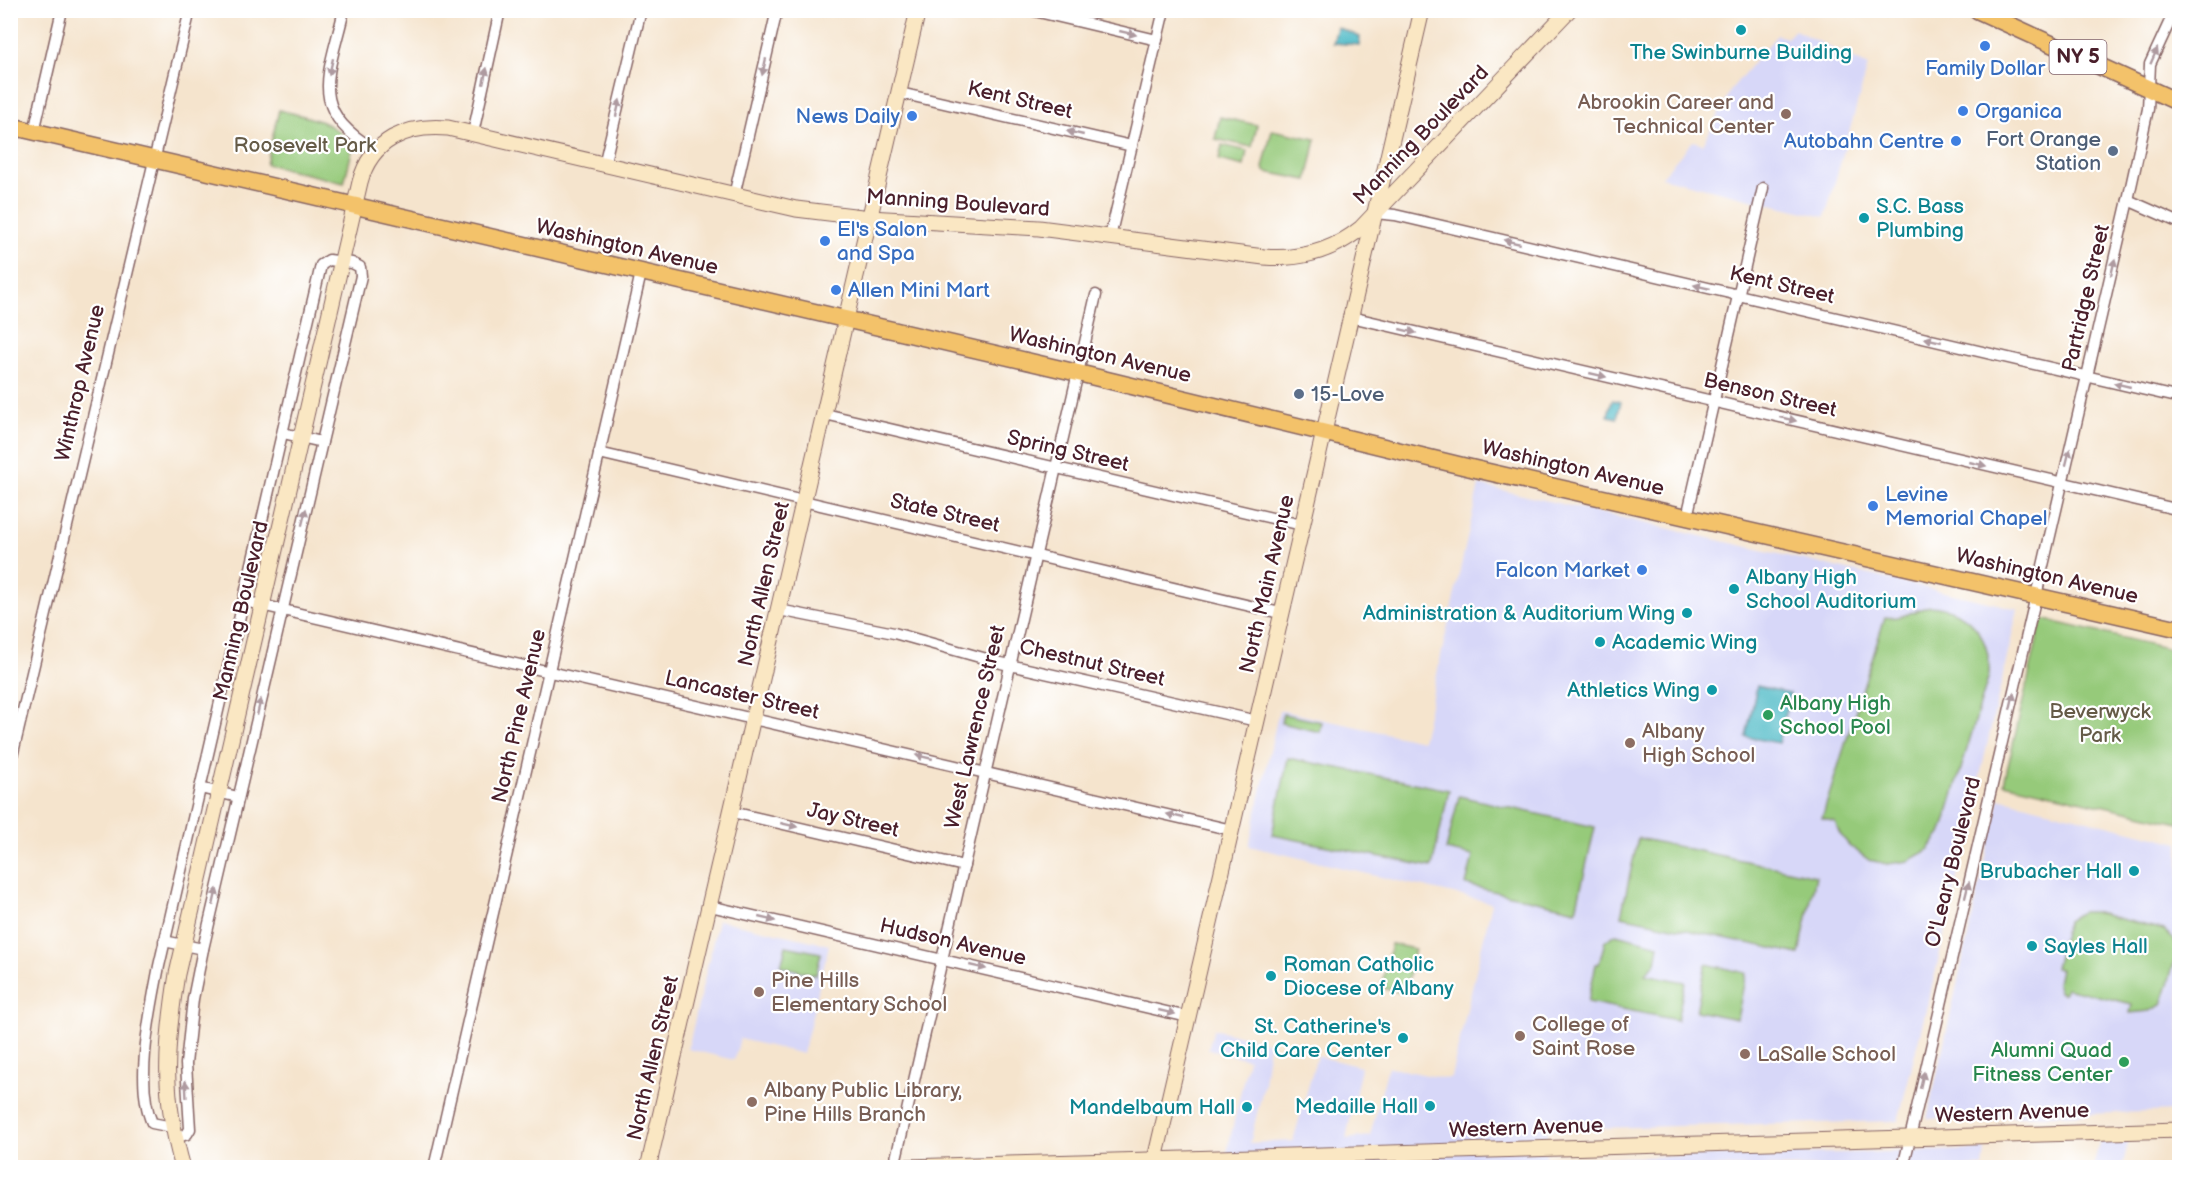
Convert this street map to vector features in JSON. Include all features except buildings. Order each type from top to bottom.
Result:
[{"type":"main road","name":"NY 5","points":[[1977,10],[2180,103]]},
{"type":"main road","name":"Washington Avenue","points":[[13,127],[1078,373],[1475,469],[2180,629]]},
{"type":"street","points":[[34,132],[62,10]]},
{"type":"street","name":"Winthrop Avenue","points":[[10,765],[190,10]]},
{"type":"street","points":[[344,10],[330,71],[328,99],[341,124],[375,150]]},
{"type":"street","points":[[473,133],[500,10]]},
{"type":"street","points":[[604,165],[641,10]]},
{"type":"street","points":[[734,196],[777,10]]},
{"type":"street","name":"North Allen Street","points":[[648,1167],[918,10]]},
{"type":"street","points":[[1030,10],[1157,40]]},
{"type":"street","points":[[1110,237],[1164,10]]},
{"type":"street","name":"North Main Avenue","points":[[1154,1163],[1422,10]]},
{"type":"street","name":"Manning Boulevard","points":[[183,1167],[174,1133],[167,1067],[172,1005],[183,945],[303,438],[355,206],[366,162],[375,150],[395,137],[419,129],[440,127],[796,209],[870,218],[1024,227],[1264,257],[1293,258],[1318,252],[1344,241],[1375,213],[1569,10]]},
{"type":"street","name":"Partridge Street","points":[[2035,596],[2148,109],[2150,64],[2175,10]]},
{"type":"street","name":"Kent Street","points":[[900,93],[1132,147]]},
{"type":"street","points":[[10,146],[13,127]]},
{"type":"street","points":[[1688,517],[1763,188]]},
{"type":"street","points":[[2128,200],[2180,223]]},
{"type":"street","name":"Kent Street","points":[[1375,213],[1395,215],[2180,398]]},
{"type":"street","name":"Manning Boulevard","points":[[329,260],[343,261],[360,267],[361,276],[238,797],[193,999],[186,1064],[191,1127],[187,1134],[174,1133],[152,1124],[146,1098],[150,1016],[164,941],[321,265],[329,260]]},
{"type":"street","name":"North Pine Avenue","points":[[434,1167],[641,273]]},
{"type":"street","name":"West Lawrence Street","points":[[894,1167],[1096,295]]},
{"type":"street","name":"Benson Street","points":[[1351,317],[2180,510]]},
{"type":"street","name":"Spring Street","points":[[825,414],[1302,525]]},
{"type":"street","points":[[283,434],[322,442]]},
{"type":"street","name":"State Street","points":[[599,453],[1280,613]]},
{"type":"street","name":"O'Leary Boulevard","points":[[1910,1137],[2035,596]]},
{"type":"street","name":"Lancaster Street","points":[[244,601],[1232,830]]},
{"type":"street","name":"Chestnut Street","points":[[779,610],[894,633],[1011,665],[1257,721]]},
{"type":"street","points":[[200,788],[238,797]]},
{"type":"street","name":"Jay Street","points":[[732,812],[964,866]]},
{"type":"street","name":"Hudson Avenue","points":[[710,906],[1188,1017]]},
{"type":"street","points":[[164,941],[203,949]]},
{"type":"street","name":"Western Avenue","points":[[873,1167],[1154,1163],[2180,1130]]},
{"type":"street","points":[[1903,1167],[1910,1137]]},
{"type":"shaded area","name":"Abrookin Career and Technical Center","points":[[1795,30],[1868,66],[1825,217],[1661,177],[1693,141],[1703,144],[1732,88],[1777,35],[1787,38]]},
{"type":"shaded area","name":"Albany High School","points":[[1479,485],[2018,609],[1936,970],[1898,1121],[1548,1129],[1546,1138],[1546,1159],[1985,1150],[1983,1167],[1224,1166],[1248,1059],[1208,1049],[1214,1029],[1269,1043],[1264,1084],[1250,1143],[1293,1141],[1317,1056],[1361,1067],[1346,1139],[1370,1136],[1388,1067],[1446,1079],[1451,1077],[1492,903],[1249,846],[1279,710],[1422,741]]},
{"type":"shaded area","points":[[1999,798],[2179,843],[2179,1111],[1927,1119]]},
{"type":"shaded area","name":"Pine Hills Elementary School","points":[[718,920],[829,945],[803,1054],[740,1039],[734,1060],[688,1049]]},
{"type":"shaded area","points":[[2100,1140],[2129,1140],[2122,1167],[2093,1167]]},
{"type":"green space","name":"Roosevelt Park","points":[[279,110],[322,122],[340,133],[352,151],[344,183],[266,164]]},
{"type":"green space","points":[[1220,117],[1257,125],[1252,147],[1215,139]]},
{"type":"green space","points":[[1272,130],[1316,139],[1307,180],[1266,172],[1263,168]]},
{"type":"green space","points":[[1222,145],[1247,151],[1244,166],[1219,160]]},
{"type":"green space","points":[[1930,606],[1956,613],[1975,627],[1986,649],[1989,675],[1941,834],[1927,851],[1909,861],[1887,864],[1869,860],[1849,845],[1840,834],[1835,822],[1822,818],[1885,617],[1902,616]]},
{"type":"green space","name":"Beverwyck Park","points":[[2042,619],[2179,651],[2179,823],[2004,783]]},
{"type":"green space","points":[[1283,714],[1322,722],[1320,732],[1281,723]]},
{"type":"green space","points":[[1288,758],[1449,790],[1432,867],[1272,835]]},
{"type":"green space","points":[[1459,796],[1595,827],[1576,910],[1466,885],[1473,856],[1446,850]]},
{"type":"green space","points":[[1638,838],[1816,876],[1799,954],[1621,916]]},
{"type":"green space","points":[[2081,912],[2093,912],[2164,930],[2175,941],[2177,952],[2162,1005],[2150,1011],[2130,1013],[2132,1004],[2066,988],[2063,994],[2059,992],[2057,983],[2060,969],[2055,968],[2067,921]]},
{"type":"green space","points":[[1616,934],[1659,945],[1656,963],[1645,974],[1685,982],[1677,1020],[1588,1002],[1596,964],[1599,964],[1605,941]]},
{"type":"green space","points":[[1391,944],[1415,949],[1405,993],[1381,988]]},
{"type":"green space","points":[[786,946],[821,953],[816,975],[781,966]]},
{"type":"green space","points":[[1706,964],[1746,973],[1737,1019],[1696,1011]]},
{"type":"water","points":[[1337,27],[1360,37],[1359,45],[1333,43]]},
{"type":"water","points":[[1612,400],[1621,402],[1617,418],[1608,416]]},
{"type":"water","name":"Albany High School Pool","points":[[1757,686],[1790,693],[1778,743],[1746,737]]},
{"type":"place","name":"The Swinburne Building","points":[[1741,30]]},
{"type":"place","name":"Family Dollar","points":[[1985,46]]},
{"type":"place","name":"Organica","points":[[1963,111]]},
{"type":"place","name":"Abrookin Career and Technical Center","points":[[1786,114]]},
{"type":"place","name":"News Daily","points":[[912,116]]},
{"type":"place","name":"Autobahn Centre","points":[[1956,141]]},
{"type":"place","name":"Fort Orange Station","points":[[2113,151]]},
{"type":"place","name":"S.C. Bass Plumbing","points":[[1864,218]]},
{"type":"place","name":"El's Salon and Spa","points":[[825,241]]},
{"type":"place","name":"Allen Mini Mart","points":[[836,290]]},
{"type":"place","name":"15-Love","points":[[1299,394]]},
{"type":"place","name":"Levine Memorial Chapel","points":[[1873,506]]},
{"type":"place","name":"Falcon Market","points":[[1642,570]]},
{"type":"place","name":"Albany High School Auditorium","points":[[1734,589]]},
{"type":"place","name":"Administration & Auditorium Wing","points":[[1687,613]]},
{"type":"place","name":"Academic Wing","points":[[1600,642]]},
{"type":"place","name":"Athletics Wing","points":[[1712,690]]},
{"type":"place","name":"Albany High School Pool","points":[[1768,715]]},
{"type":"place","name":"Albany High School","points":[[1630,743]]},
{"type":"place","name":"Brubacher Hall","points":[[2134,871]]},
{"type":"place","name":"Sayles Hall","points":[[2032,946]]},
{"type":"place","name":"Roman Catholic Diocese of Albany","points":[[1271,976]]},
{"type":"place","name":"Pine Hills Elementary School","points":[[759,992]]},
{"type":"place","name":"College of Saint Rose","points":[[1520,1036]]},
{"type":"place","name":"St. Catherine's Child Care Center","points":[[1403,1038]]},
{"type":"place","name":"LaSalle School","points":[[1745,1054]]},
{"type":"place","name":"Alumni Quad Fitness Center","points":[[2124,1062]]},
{"type":"place","name":"Albany Public Library, Pine Hills Branch","points":[[752,1102]]},
{"type":"place","name":"Medaille Hall","points":[[1430,1106]]},
{"type":"place","name":"Mandelbaum Hall","points":[[1247,1107]]}]
